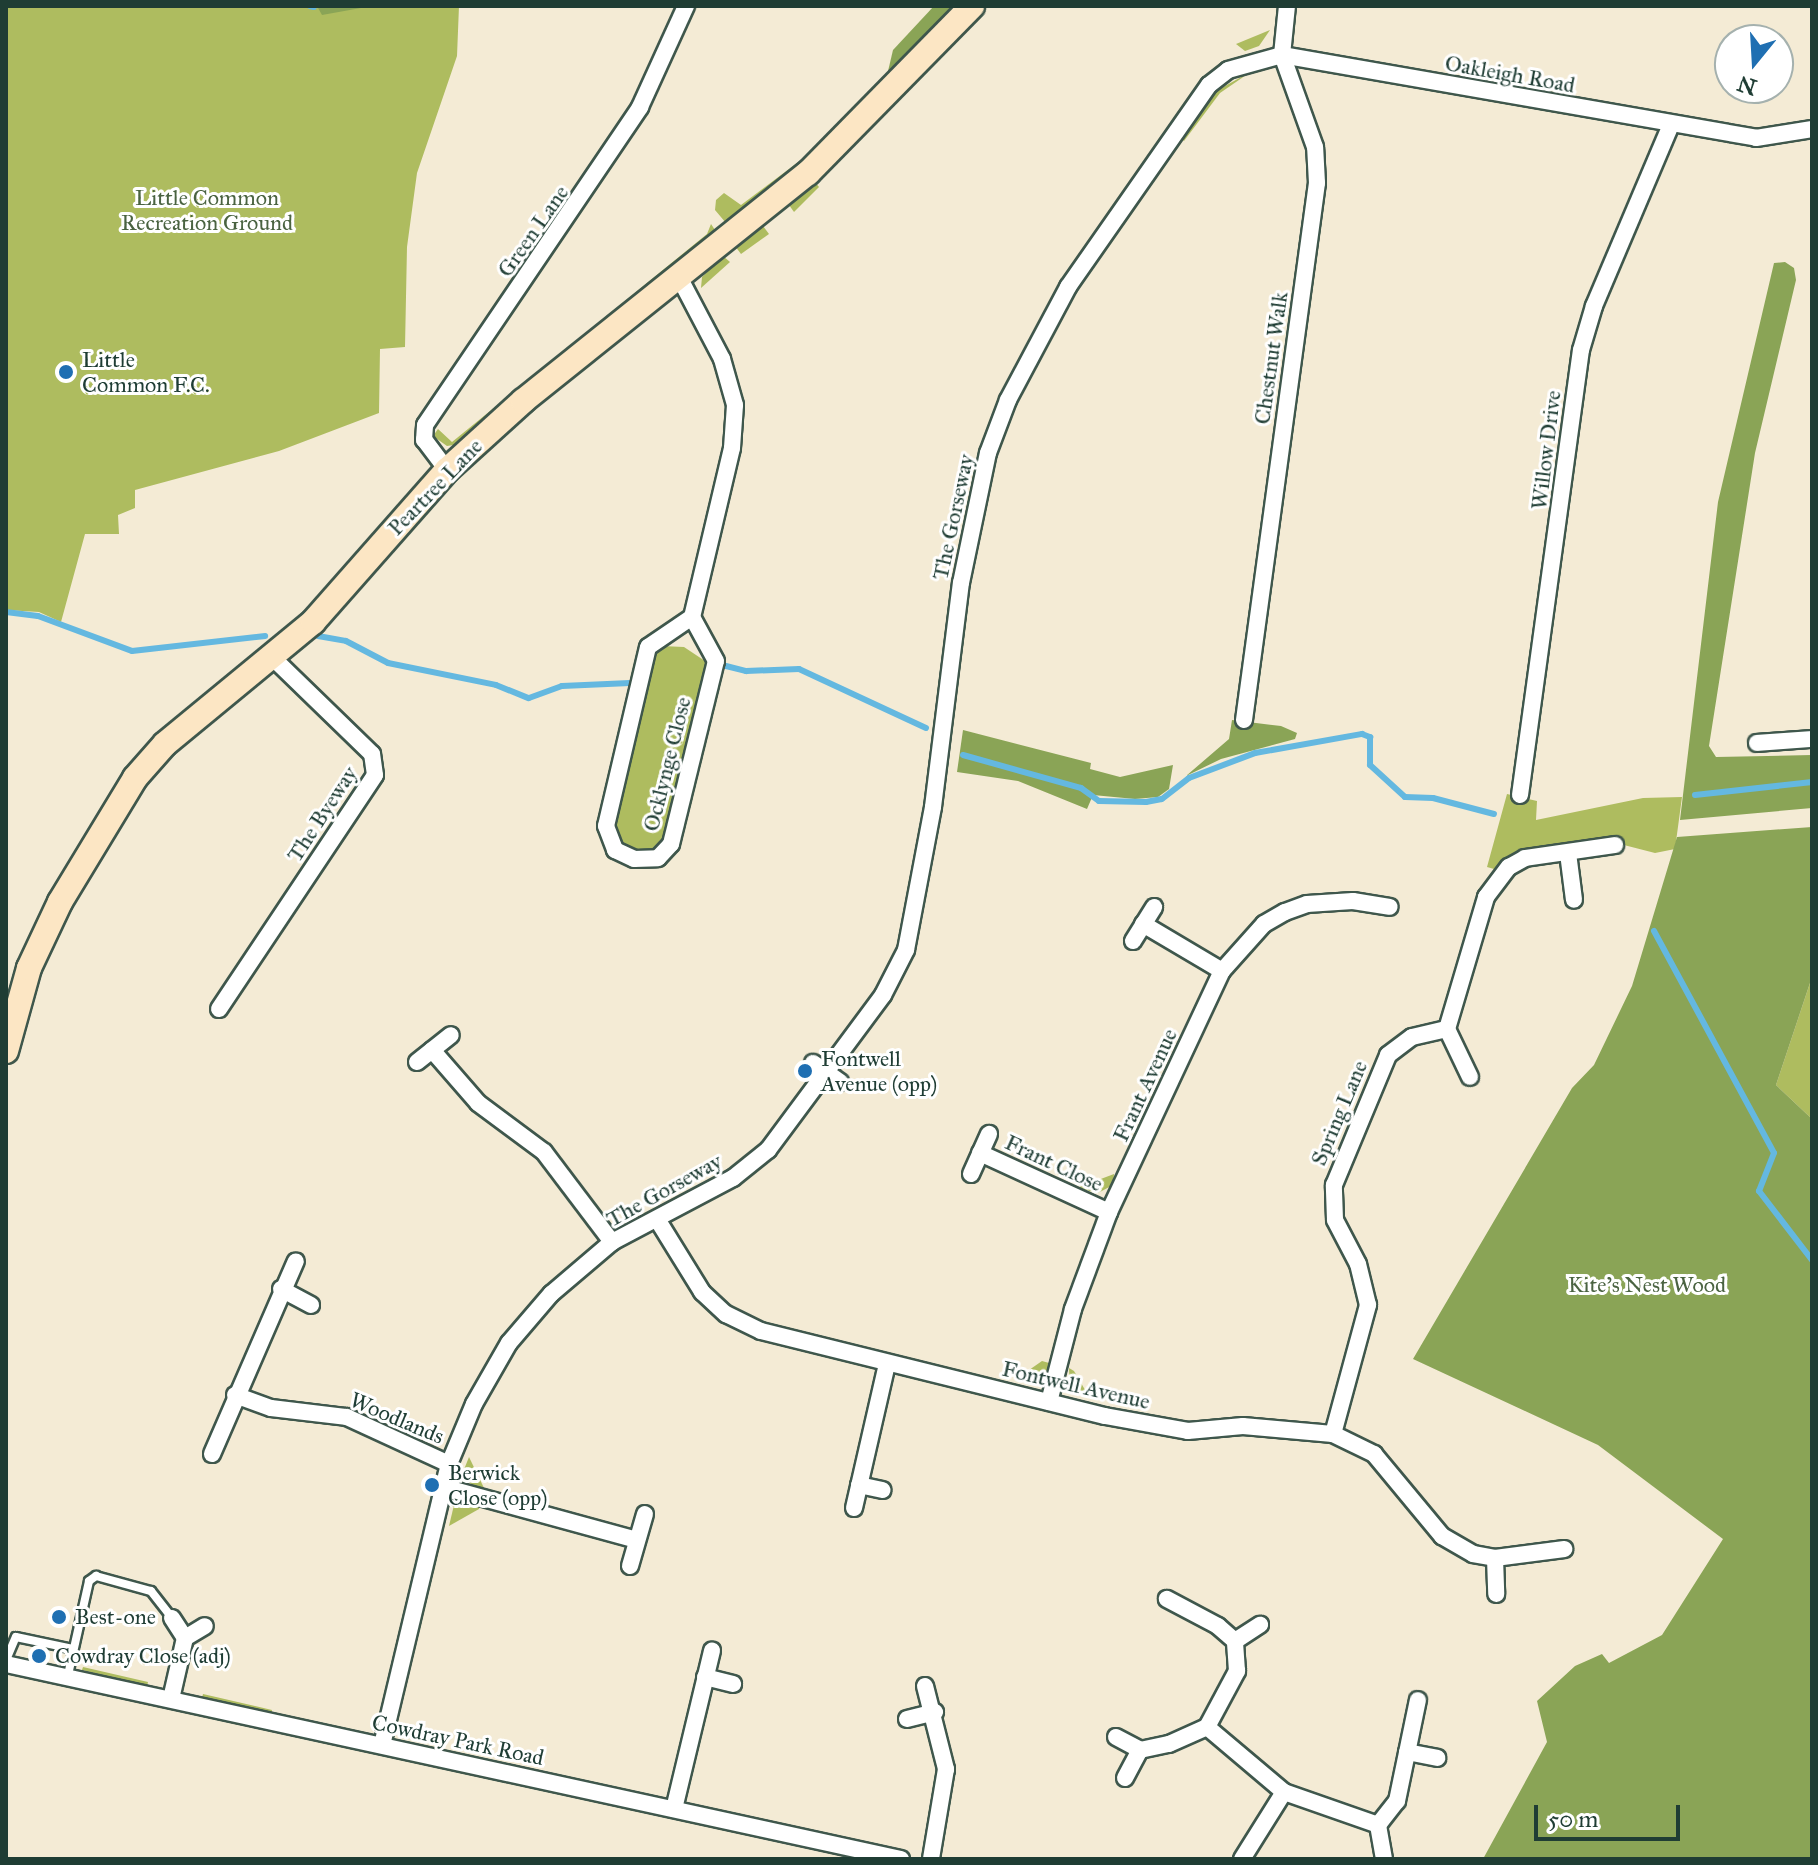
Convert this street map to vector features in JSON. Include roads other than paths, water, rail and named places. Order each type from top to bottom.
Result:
[{"type":"street","name":"Green Lane","points":[[447,470],[424,440],[425,425],[632,120],[667,58],[686,6]]},
{"type":"street","name":"Peartree Lane","points":[[6,1051],[29,968],[54,915],[135,778],[199,716],[274,659],[447,470],[523,401],[808,173],[972,6]]},
{"type":"street","name":"Chestnut Walk","points":[[1244,720],[1317,183],[1315,147],[1282,55],[1287,6]]},
{"type":"street","name":"Oakleigh Road","points":[[1282,55],[1671,125],[1730,126],[1756,138],[1812,129]]},
{"type":"street","name":"The Gorseway","points":[[382,1745],[449,1464],[474,1404],[509,1343],[551,1294],[612,1242],[733,1178],[768,1150],[883,995],[916,919],[972,515],[1008,400],[1068,287],[1209,85],[1228,70],[1282,55]]},
{"type":"street","name":"Willow Drive","points":[[1520,795],[1581,350],[1594,306],[1671,125]]},
{"type":"street","points":[[679,277],[722,359],[735,405],[732,448],[692,617]]},
{"type":"street","name":"Ocklynge Close","points":[[692,617],[716,661],[671,844],[658,858],[634,859],[615,850],[606,826],[644,662],[648,647],[692,617]]},
{"type":"street","name":"The Byeway","points":[[219,1009],[375,775],[372,754],[274,659]]},
{"type":"street","points":[[1757,743],[1812,739]]},
{"type":"street","points":[[1470,1077],[1447,1029],[1465,959],[1492,886],[1525,858],[1615,845]]},
{"type":"street","points":[[1568,853],[1574,900]]},
{"type":"street","name":"Frant Avenue","points":[[1049,1402],[1073,1309],[1109,1212],[1222,971],[1248,939],[1285,912],[1307,904],[1353,901],[1390,907]]},
{"type":"street","points":[[1133,941],[1154,907]]},
{"type":"street","points":[[1143,924],[1222,971]]},
{"type":"street","name":"Spring Lane","points":[[1333,1434],[1368,1305],[1367,1286],[1335,1220],[1331,1203],[1340,1158],[1388,1055],[1412,1037],[1447,1029]]},
{"type":"street","points":[[417,1062],[451,1035]]},
{"type":"street","points":[[432,1050],[478,1103],[544,1152],[612,1242]]},
{"type":"street","name":"Frant Close","points":[[971,1174],[989,1134]]},
{"type":"street","name":"Frant Close","points":[[980,1153],[1109,1212]]},
{"type":"street","name":"Fontwell Avenue","points":[[657,1219],[702,1292],[726,1314],[761,1331],[1049,1402],[1188,1431],[1243,1426],[1333,1434],[1374,1454],[1442,1536],[1473,1554],[1495,1558],[1564,1549]]},
{"type":"street","points":[[212,1454],[281,1289],[296,1261]]},
{"type":"street","points":[[281,1289],[311,1305]]},
{"type":"street","points":[[854,1508],[887,1364]]},
{"type":"street","name":"Woodlands","points":[[235,1395],[271,1408],[347,1417],[449,1464]]},
{"type":"street","points":[[859,1485],[882,1490]]},
{"type":"street","points":[[443,1487],[637,1540]]},
{"type":"street","points":[[630,1566],[645,1514]]},
{"type":"street","points":[[1495,1558],[1496,1594]]},
{"type":"street","points":[[1116,1737],[1140,1750],[1169,1744],[1207,1727],[1237,1671],[1235,1641],[1218,1626],[1167,1599]]},
{"type":"street","points":[[171,1699],[185,1638],[172,1618]]},
{"type":"street","points":[[1235,1641],[1260,1625]]},
{"type":"street","points":[[185,1638],[205,1626]]},
{"type":"street","points":[[674,1809],[712,1651]]},
{"type":"street","name":"Cowdray Park Road","points":[[6,1662],[901,1859]]},
{"type":"street","points":[[705,1677],[733,1684]]},
{"type":"street","points":[[925,1686],[935,1712],[946,1769],[931,1859]]},
{"type":"street","points":[[1384,1859],[1378,1825],[1397,1801],[1418,1700]]},
{"type":"street","points":[[907,1719],[935,1712]]},
{"type":"street","points":[[1207,1727],[1284,1792],[1378,1825]]},
{"type":"street","points":[[1125,1778],[1140,1750]]},
{"type":"street","points":[[1407,1752],[1437,1758]]},
{"type":"street","points":[[1242,1859],[1284,1792]]},
{"type":"lane","points":[[68,1675],[89,1581],[96,1576],[151,1591],[172,1618]]},
{"type":"lane","points":[[6,1662],[16,1637],[73,1649]]},
{"type":"waterway","points":[[310,6],[314,7]]},
{"type":"waterway","points":[[6,612],[38,616],[132,651],[265,636]]},
{"type":"waterway","points":[[318,636],[346,641],[388,663],[496,685],[529,698],[562,686],[630,683]]},
{"type":"waterway","points":[[726,666],[746,671],[799,669],[926,728]]},
{"type":"waterway","points":[[963,755],[1081,788],[1099,801],[1146,802],[1162,799],[1189,778],[1255,753],[1362,734],[1370,737],[1370,765],[1405,797],[1433,798],[1494,814]]},
{"type":"waterway","points":[[1695,795],[1812,782]]},
{"type":"waterway","points":[[1654,931],[1774,1153],[1759,1191],[1812,1260]]},
{"type":"place","name":"Little Common F.C.","points":[[66,372]]},
{"type":"place","name":"Fontwell Avenue (opp)","points":[[805,1071]]},
{"type":"place","name":"Berwick Close (opp)","points":[[432,1485]]},
{"type":"place","name":"Best-one","points":[[59,1617]]},
{"type":"place","name":"Cowdray Close (adj)","points":[[39,1656]]},
{"type":"park label","name":"Little Common Recreation Ground","points":[[207,210]]},
{"type":"park label","name":"Kite's Nest Wood","points":[[1647,1285]]}]
